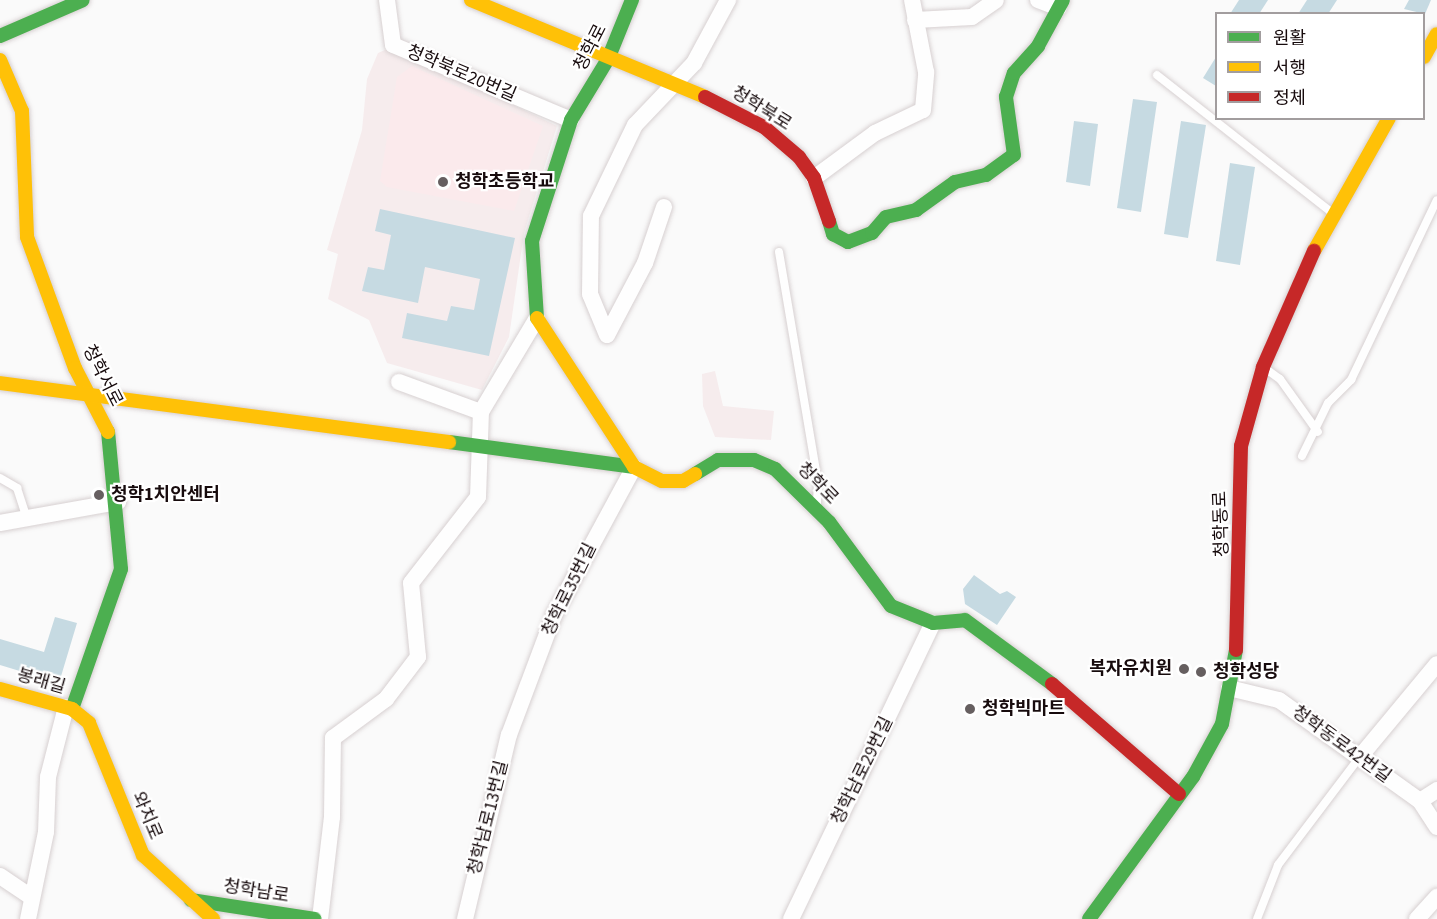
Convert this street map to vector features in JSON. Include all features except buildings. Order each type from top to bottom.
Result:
[{"type":"street","points":[[0,36],[83,0]]},
{"type":"street","name":"청학북로20번길","points":[[387,0],[393,45],[571,120]]},
{"type":"street","name":"청학북로","points":[[471,0],[497,5],[608,60],[672,85],[764,127],[799,157],[814,178],[833,234],[848,242],[872,233],[886,217],[916,210],[955,182],[986,175],[1014,155],[1006,97],[1014,73],[1061,4]]},
{"type":"street","name":"청학로","points":[[632,0],[608,60],[571,120],[532,242],[537,318],[634,467],[662,481],[683,481],[718,460],[754,460],[790,479],[817,509],[891,606],[933,622],[965,620],[1052,683],[1179,794]]},
{"type":"street","points":[[664,207],[636,282],[607,335],[590,294],[591,216],[635,125],[672,85],[716,31],[728,0]]},
{"type":"street","points":[[814,178],[875,133],[923,110],[927,81],[912,0]]},
{"type":"street","points":[[915,20],[972,17],[996,0]]},
{"type":"street","points":[[1038,0],[1061,4]]},
{"type":"street","points":[[1425,55],[1437,34]]},
{"type":"street","name":"청학서로","points":[[0,60],[22,111],[33,258],[75,368],[91,393],[112,449],[118,502],[122,547],[116,596],[69,708]]},
{"type":"street","name":"청학동로","points":[[1089,919],[1179,794],[1222,724],[1229,688],[1241,567],[1241,446],[1263,367],[1334,214],[1388,120]]},
{"type":"street","points":[[320,919],[332,817],[333,738],[386,699],[418,657],[411,583],[478,496],[481,412],[537,318]]},
{"type":"street","points":[[399,382],[481,412]]},
{"type":"street","points":[[0,383],[91,393],[481,449],[634,467]]},
{"type":"street","name":"청학로35번길","points":[[516,717],[554,615],[634,467]]},
{"type":"street","points":[[0,523],[26,516],[118,502]]},
{"type":"street","name":"청학남로29번길","points":[[791,919],[933,622]]},
{"type":"street","points":[[1359,758],[1437,664]]},
{"type":"street","name":"청학동로42번길","points":[[1229,688],[1279,700],[1420,801],[1437,827]]},
{"type":"street","name":"봉래길","points":[[0,689],[69,708]]},
{"type":"street","points":[[28,919],[30,896],[46,832],[48,777],[69,708]]},
{"type":"street","name":"와치로","points":[[69,708],[88,723],[143,855],[213,919]]},
{"type":"street","name":"청학남로13번길","points":[[465,919],[516,717]]},
{"type":"street","points":[[1420,801],[1437,790]]},
{"type":"street","points":[[0,876],[30,896]]},
{"type":"street","points":[[1417,919],[1437,897]]},
{"type":"street","name":"청학남로","points":[[191,900],[315,919]]},
{"type":"lane","points":[[1157,75],[1334,214]]},
{"type":"lane","points":[[1302,456],[1318,432],[1328,403],[1351,380],[1437,200]]},
{"type":"lane","points":[[779,252],[818,483],[817,509]]},
{"type":"lane","points":[[1263,367],[1280,378],[1318,432]]},
{"type":"lane","points":[[0,478],[16,488],[26,516]]},
{"type":"lane","points":[[1257,919],[1278,865],[1359,758]]},
{"type":"shaded area","name":"청학초등학교","points":[[392,47],[557,126],[524,233],[509,337],[482,390],[387,363],[369,320],[328,299],[338,254],[327,250],[362,130],[367,79],[378,53]]},
{"type":"shaded area","points":[[412,66],[543,126],[514,211],[387,187],[380,181],[397,77]]},
{"type":"shaded area","points":[[715,371],[723,406],[774,411],[771,440],[715,437],[703,406],[702,374]]},
{"type":"traffic: fast","points":[[0,36],[83,0]]},
{"type":"traffic: fast","points":[[537,318],[532,241],[571,120],[608,59],[632,0]]},
{"type":"traffic: fast","points":[[829,221],[833,234],[848,242],[872,233],[886,217],[916,210],[955,182],[986,175],[1014,155],[1006,97],[1014,73],[1038,46],[1063,0]]},
{"type":"traffic: fast","points":[[72,709],[121,569],[108,432]]},
{"type":"traffic: fast","points":[[449,442],[634,467]]},
{"type":"traffic: fast","points":[[695,474],[718,460],[754,460],[775,469],[829,522],[891,606],[933,623],[965,620],[1052,684]]},
{"type":"traffic: fast","points":[[1089,919],[1193,777],[1222,724],[1236,650]]},
{"type":"traffic: fast","points":[[191,900],[315,919]]},
{"type":"traffic: slow","points":[[471,0],[705,97]]},
{"type":"traffic: slow","points":[[1425,55],[1437,34]]},
{"type":"traffic: slow","points":[[0,60],[22,111],[27,237],[75,368],[108,432]]},
{"type":"traffic: slow","points":[[1314,251],[1388,120]]},
{"type":"traffic: slow","points":[[537,318],[634,467],[662,481],[683,481],[695,474]]},
{"type":"traffic: slow","points":[[0,383],[449,442]]},
{"type":"traffic: slow","points":[[0,689],[72,709],[89,723],[143,855],[213,919]]},
{"type":"traffic: jam","points":[[705,97],[764,127],[799,157],[814,178],[829,221]]},
{"type":"traffic: jam","points":[[1236,650],[1241,446],[1263,367],[1314,251]]},
{"type":"traffic: jam","points":[[1052,684],[1179,794]]},
{"type":"place","name":"청학초등학교","points":[[443,182]]},
{"type":"place","name":"청학1치안센터","points":[[99,495]]},
{"type":"place","name":"복자유치원","points":[[1184,669]]},
{"type":"place","name":"청학성당","points":[[1201,672]]},
{"type":"place","name":"청학빅마트","points":[[970,709]]}]
